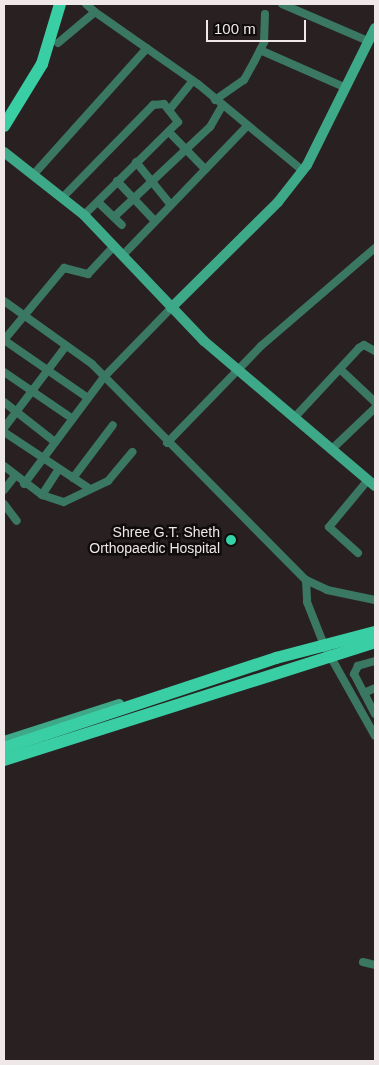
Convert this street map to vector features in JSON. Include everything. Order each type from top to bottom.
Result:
[{"type":"main road","points":[[19,106],[42,64],[60,4]]},
{"type":"main road","points":[[4,126],[41,79],[58,43],[68,4]]},
{"type":"main road","points":[[4,748],[127,713],[326,650],[375,632]]},
{"type":"main road","points":[[326,650],[375,642]]},
{"type":"main road","points":[[4,760],[127,713]]},
{"type":"street","points":[[86,4],[193,81],[246,126],[303,170]]},
{"type":"street","points":[[282,4],[368,41]]},
{"type":"street","points":[[58,43],[95,12]]},
{"type":"street","points":[[114,218],[134,199],[154,185],[210,127],[218,103],[244,80],[260,50],[265,14]]},
{"type":"street","points":[[24,484],[104,377],[278,202],[303,170],[375,28]]},
{"type":"street","points":[[34,174],[148,48]]},
{"type":"street","points":[[260,50],[346,88]]},
{"type":"street","points":[[170,110],[193,81]]},
{"type":"street","points":[[63,197],[153,105],[164,104],[178,122],[84,216]]},
{"type":"street","points":[[123,255],[154,220],[171,205],[246,126]]},
{"type":"street","points":[[168,132],[205,169]]},
{"type":"street","points":[[4,152],[63,197],[84,216],[123,255],[171,308],[236,370],[371,483],[329,527],[358,553]]},
{"type":"street","points":[[136,162],[171,205]]},
{"type":"street","points":[[117,181],[154,220]]},
{"type":"street","points":[[98,202],[122,225]]},
{"type":"street","points":[[88,398],[4,340],[64,268],[88,274],[114,246]]},
{"type":"street","points":[[167,443],[236,370],[375,248]]},
{"type":"street","points":[[4,301],[66,346],[104,377],[167,443],[306,580],[327,590],[375,600]]},
{"type":"street","points":[[294,418],[364,345],[375,351]]},
{"type":"street","points":[[66,346],[4,430],[90,490]]},
{"type":"street","points":[[341,370],[375,402]]},
{"type":"street","points":[[4,372],[73,419]]},
{"type":"street","points":[[4,402],[55,442]]},
{"type":"street","points":[[331,450],[375,408]]},
{"type":"street","points":[[73,478],[113,425]]},
{"type":"street","points":[[4,466],[24,484],[42,494],[64,502],[108,481],[132,452]]},
{"type":"street","points":[[42,494],[59,469]]},
{"type":"street","points":[[4,490],[15,476]]},
{"type":"street","points":[[4,504],[17,521]]},
{"type":"street","points":[[306,580],[306,602],[326,650],[375,736]]},
{"type":"street","points":[[375,661],[355,670],[375,714]]},
{"type":"street","points":[[364,693],[375,688]]},
{"type":"street","points":[[4,741],[103,708],[127,713]]},
{"type":"street","points":[[4,764],[127,713]]},
{"type":"street","points":[[363,962],[375,965]]},
{"type":"place","name":"Shree G.T. Sheth Orthopaedic Hospital","points":[[231,540]]}]
